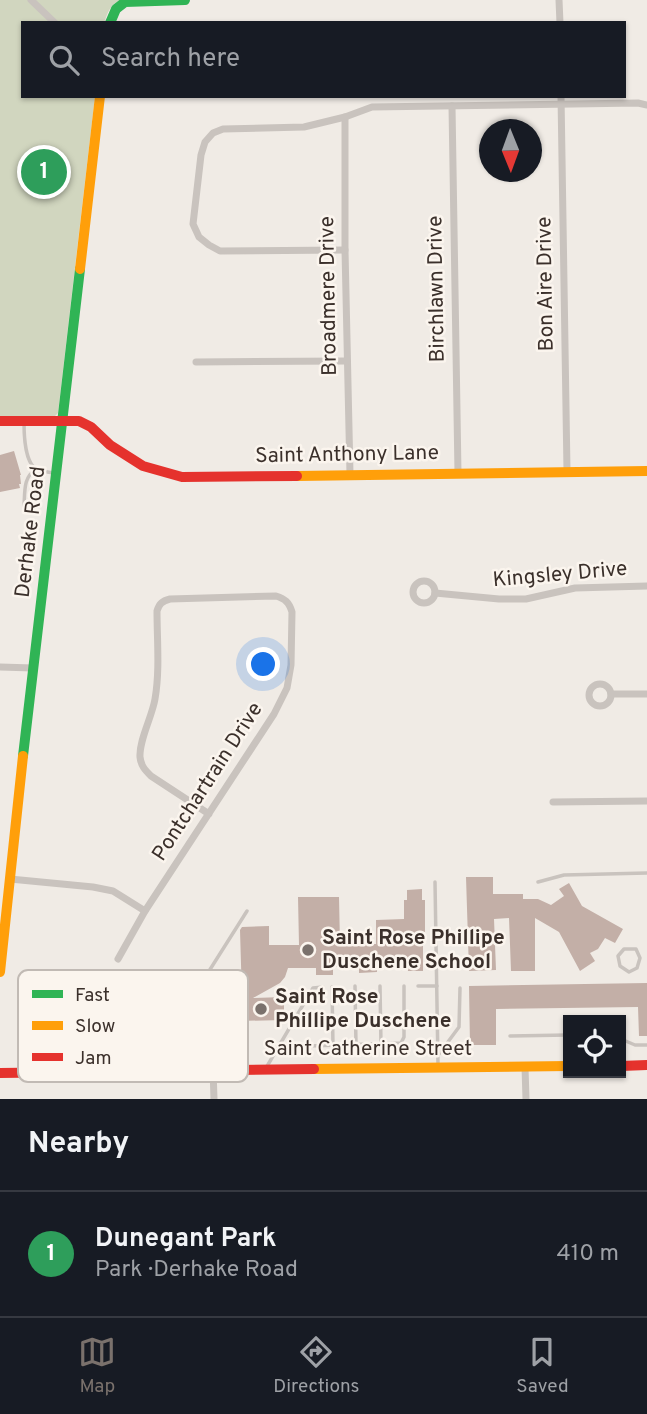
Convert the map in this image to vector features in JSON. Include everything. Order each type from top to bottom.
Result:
[{"type":"street","points":[[31,0],[53,21]]},
{"type":"street","points":[[111,21],[116,9],[125,2],[185,0]]},
{"type":"street","points":[[559,0],[560,21]]},
{"type":"street","name":"Derhake Road","points":[[0,972],[100,98]]},
{"type":"street","points":[[345,250],[220,251],[209,246],[198,237],[194,224],[201,155],[205,142],[213,133],[223,129],[304,127],[372,107],[561,100],[647,105]]},
{"type":"street","name":"Bon Aire Drive","points":[[561,100],[566,471]]},
{"type":"street","name":"Birchlawn Drive","points":[[452,106],[458,473]]},
{"type":"street","name":"Broadmere Drive","points":[[345,117],[350,474]]},
{"type":"street","points":[[196,362],[347,361]]},
{"type":"street","name":"Saint Anthony Lane","points":[[0,421],[79,421],[143,466],[182,477],[647,471]]},
{"type":"street","name":"Kingsley Drive","points":[[435,593],[526,599],[576,588],[647,586]]},
{"type":"street","name":"Pontchartrain Drive","points":[[118,960],[145,911],[209,814],[274,714],[287,688],[291,665],[292,612],[290,604],[276,596],[170,598],[159,605],[157,611],[157,681],[140,760],[151,776],[209,814]]},
{"type":"street","points":[[0,667],[33,668]]},
{"type":"street","points":[[611,694],[647,694]]},
{"type":"street","points":[[553,802],[647,802]]},
{"type":"street","points":[[10,878],[113,891],[145,911]]},
{"type":"street","name":"Saint Catherine Street","points":[[248,1069],[438,1062],[525,1067],[563,1066]]},
{"type":"street","points":[[626,1066],[647,1065]]},
{"type":"street","points":[[525,1067],[526,1099]]},
{"type":"street","name":"Saint Catherine Street","points":[[0,1073],[18,1073]]},
{"type":"lane","points":[[24,421],[24,442],[31,465],[36,470]]},
{"type":"lane","points":[[24,506],[29,473],[36,470],[57,473]]},
{"type":"lane","points":[[538,882],[564,875],[647,873]]},
{"type":"lane","points":[[435,882],[438,1062]]},
{"type":"lane","points":[[210,970],[247,911]]},
{"type":"lane","points":[[636,949],[640,958],[637,968],[629,972],[620,967],[618,956],[624,950],[636,949]]},
{"type":"lane","points":[[640,958],[647,958]]},
{"type":"lane","points":[[355,986],[356,1045]]},
{"type":"lane","points":[[380,986],[381,1045]]},
{"type":"lane","points":[[278,1046],[398,1045],[403,1041],[404,986]]},
{"type":"lane","points":[[418,986],[437,986]]},
{"type":"lane","points":[[265,1069],[313,988],[323,987]]},
{"type":"lane","points":[[332,987],[333,1046]]},
{"type":"lane","points":[[438,1062],[459,1027],[460,988]]},
{"type":"lane","points":[[510,1036],[563,1034]]},
{"type":"lane","points":[[626,1041],[635,1045],[647,1045]]},
{"type":"green space","points":[[0,0],[121,0],[112,6],[105,21],[21,21],[21,98],[95,98],[58,413],[55,416],[0,416]]},
{"type":"building","points":[[14,451],[21,475],[20,488],[0,492],[0,455]]},
{"type":"building","points":[[466,877],[493,877],[493,894],[523,894],[523,899],[538,899],[551,905],[564,896],[559,889],[569,883],[582,906],[623,929],[615,943],[605,938],[598,949],[590,953],[595,961],[580,971],[559,932],[535,918],[535,971],[511,971],[509,918],[494,919],[496,970],[469,971]]},
{"type":"building","name":"Saint Rose Phillipe Duschene School","points":[[422,889],[422,900],[425,900],[423,971],[408,971],[407,959],[376,959],[377,972],[359,973],[359,967],[333,967],[333,975],[316,975],[316,968],[288,968],[280,983],[253,998],[284,997],[284,1020],[248,1021],[248,970],[241,970],[242,927],[269,926],[269,945],[299,945],[298,897],[339,897],[340,944],[376,944],[376,920],[404,919],[407,890]]},
{"type":"building","points":[[647,983],[647,1036],[639,1036],[638,1007],[496,1009],[496,1045],[470,1045],[469,986]]},
{"type":"traffic: fast","points":[[111,21],[116,9],[125,2],[185,0]]},
{"type":"traffic: fast","points":[[23,756],[80,269]]},
{"type":"traffic: slow","points":[[80,269],[100,98]]},
{"type":"traffic: slow","points":[[297,476],[647,471]]},
{"type":"traffic: slow","points":[[0,972],[23,756]]},
{"type":"traffic: slow","points":[[314,1069],[563,1066]]},
{"type":"traffic: jam","points":[[0,421],[79,421],[143,466],[182,477],[297,476]]},
{"type":"traffic: jam","points":[[626,1066],[647,1065]]},
{"type":"traffic: jam","points":[[248,1070],[314,1069]]},
{"type":"traffic: jam","points":[[0,1073],[18,1073]]},
{"type":"place","name":"Dunegant Park","points":[[44,172]]},
{"type":"place","name":"Saint Rose Phillipe Duschene School","points":[[308,950]]},
{"type":"place","name":"Saint Rose Phillipe Duschene","points":[[261,1009]]}]
